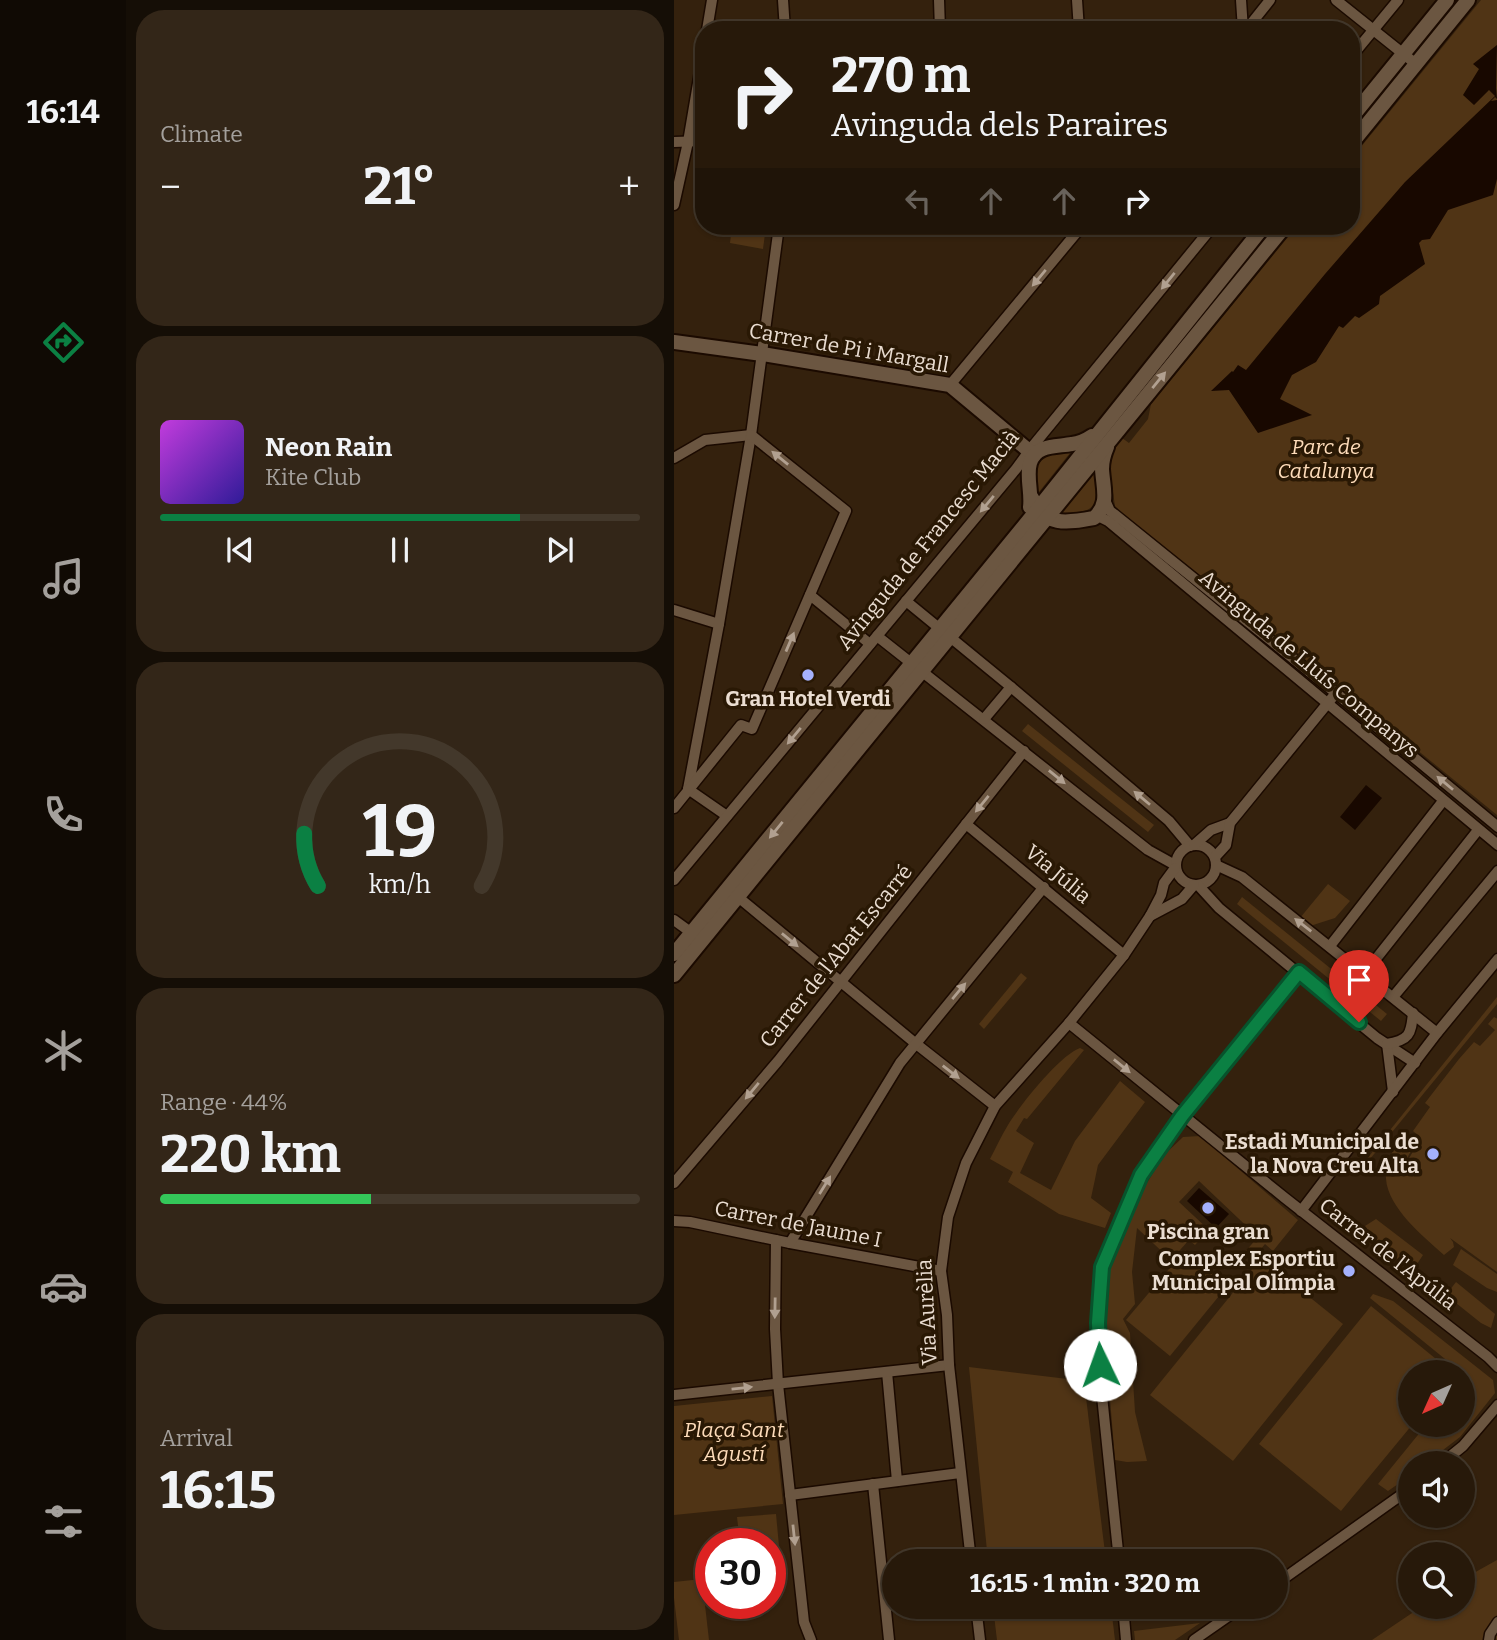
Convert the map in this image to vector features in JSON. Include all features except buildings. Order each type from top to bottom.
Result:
[{"type":"main road","points":[[1360,107],[1447,0]]},
{"type":"main road","points":[[1360,133],[1468,0]]},
{"type":"main road","name":"Avinguda de Francesc Macià","points":[[1043,512],[1257,235]]},
{"type":"main road","name":"Avinguda de Francesc Macià","points":[[1105,500],[1083,441],[1104,436],[1277,235]]},
{"type":"main road","name":"Carrer de Pi i Margall","points":[[674,342],[950,385],[1031,453]]},
{"type":"main road","name":"Avinguda de Francesc Macià","points":[[674,975],[698,936],[1028,532],[1045,527],[1029,465],[1031,453],[1044,447],[1090,454]]},
{"type":"main road","points":[[1094,518],[1103,508],[1105,500]]},
{"type":"main road","name":"Avinguda de Francesc Macià","points":[[1028,532],[1027,516],[1043,512],[1094,518]]},
{"type":"main road","name":"Avinguda de Francesc Macià","points":[[674,954],[698,936],[738,897],[917,667]]},
{"type":"street","points":[[708,21],[712,0]]},
{"type":"street","points":[[783,0],[784,21]]},
{"type":"street","points":[[939,0],[940,21]]},
{"type":"street","points":[[1077,0],[1078,21]]},
{"type":"street","points":[[1241,0],[1243,21]]},
{"type":"street","points":[[1252,21],[1270,0]]},
{"type":"street","points":[[1336,0],[1416,64]]},
{"type":"street","points":[[1360,46],[1398,0]]},
{"type":"street","points":[[674,205],[695,101]]},
{"type":"street","points":[[674,142],[695,142]]},
{"type":"street","points":[[688,789],[751,435],[778,235]]},
{"type":"street","points":[[950,385],[1075,235]]},
{"type":"street","name":"Avinguda de Francesc Macià","points":[[674,880],[1031,453],[1206,235]]},
{"type":"street","points":[[674,458],[705,440],[751,435],[846,511],[752,729],[740,724],[674,808]]},
{"type":"street","name":"Avinguda de Lluís Companys","points":[[1105,500],[1110,511],[1497,827]]},
{"type":"street","name":"Avinguda de Lluís Companys","points":[[1094,518],[1108,521],[1497,845]]},
{"type":"street","points":[[810,595],[917,667],[1148,850],[1175,867],[1186,883],[1196,885],[1210,880],[1215,873],[1215,861],[1210,850],[1192,845],[1169,821],[906,601]]},
{"type":"street","points":[[674,610],[719,624]]},
{"type":"street","points":[[984,719],[1011,687]]},
{"type":"street","points":[[1215,861],[1226,845],[1230,823],[1336,693]]},
{"type":"street","name":"Carrer de l'Abat Escarré","points":[[674,1182],[778,1060],[1024,751]]},
{"type":"street","points":[[688,789],[727,816]]},
{"type":"street","points":[[1330,946],[1443,802]]},
{"type":"street","points":[[1175,867],[1179,853],[1211,830],[1230,823]]},
{"type":"street","name":"Via Júlia","points":[[966,824],[1124,955]]},
{"type":"street","points":[[1364,974],[1478,830]]},
{"type":"street","points":[[1215,861],[1242,877],[1437,1033]]},
{"type":"street","name":"Via Aurèlia","points":[[970,1549],[941,1270],[948,1217],[966,1163],[995,1106],[1069,1023],[1124,955],[1150,916],[1161,895],[1163,883],[1175,867]]},
{"type":"street","points":[[1393,997],[1497,872]]},
{"type":"street","points":[[1196,885],[1219,908],[1378,1038],[1415,1063]]},
{"type":"street","name":"Via Aurèlia","points":[[1150,916],[1182,899],[1196,885]]},
{"type":"street","points":[[790,1243],[900,1063],[1044,887]]},
{"type":"street","points":[[738,897],[995,1106]]},
{"type":"street","points":[[674,920],[698,936]]},
{"type":"street","points":[[1301,1211],[1497,959]]},
{"type":"street","points":[[1118,1549],[1101,1386],[1098,1323],[1102,1267],[1141,1175],[1182,1116],[1299,972]]},
{"type":"street","points":[[1387,1044],[1402,1041],[1412,1031],[1413,1013]]},
{"type":"street","name":"Carrer de l'Apúlia","points":[[1069,1023],[1301,1211],[1492,1357],[1497,1367]]},
{"type":"street","points":[[1387,1044],[1393,1092]]},
{"type":"street","name":"Carrer de Jaume I","points":[[674,1212],[690,1222]]},
{"type":"street","name":"Carrer de Jaume I","points":[[674,1221],[941,1270]]},
{"type":"street","points":[[776,1240],[775,1329],[778,1384],[804,1622],[810,1640]]},
{"type":"street","points":[[674,1395],[949,1365]]},
{"type":"street","points":[[887,1372],[897,1481]]},
{"type":"street","points":[[1457,1451],[1497,1405]]},
{"type":"street","points":[[790,1495],[960,1473]]},
{"type":"street","points":[[873,1484],[889,1640]]},
{"type":"street","points":[[1288,1575],[1398,1497]]},
{"type":"street","points":[[978,1619],[980,1640]]},
{"type":"street","points":[[1124,1619],[1126,1640]]},
{"type":"street","points":[[1194,1640],[1224,1619]]},
{"type":"street","points":[[1489,1637],[1497,1622]]},
{"type":"green space","name":"Parc de Catalunya","points":[[1481,0],[1497,0],[1497,815],[1115,506],[1110,472],[1111,452],[1122,438],[1129,443],[1148,419],[1151,404],[1290,235],[1360,235],[1360,148]]},
{"type":"green space","points":[[731,235],[765,235],[763,249],[730,243]]},
{"type":"green space","points":[[1070,453],[1037,492],[1035,473],[1039,461],[1050,455]]},
{"type":"green space","points":[[1093,473],[1096,494],[1093,506],[1074,513],[1062,513],[1062,511]]},
{"type":"green space","points":[[1028,724],[1154,825],[1148,832],[1022,731]]},
{"type":"green space","points":[[1328,884],[1350,901],[1335,918],[1310,926],[1300,918]]},
{"type":"green space","points":[[1242,897],[1387,1014],[1381,1021],[1237,904]]},
{"type":"green space","points":[[1021,973],[1027,978],[984,1029],[979,1024]]},
{"type":"green space","points":[[1497,997],[1497,1004],[1370,1159],[1366,1160]]},
{"type":"green space","points":[[1494,1017],[1498,1019],[1497,1272],[1450,1238],[1454,1247],[1444,1255],[1417,1231],[1400,1211],[1388,1190],[1386,1179],[1388,1162],[1395,1147],[1411,1151],[1405,1165],[1421,1138],[1413,1131],[1430,1107],[1425,1103],[1474,1042],[1480,1046],[1495,1030],[1488,1024]]},
{"type":"green space","points":[[1080,1048],[1084,1050],[1027,1119],[1024,1118],[1016,1131],[1034,1143],[1020,1173],[1051,1190],[1075,1141],[1120,1081],[1145,1102],[1098,1165],[1091,1198],[1111,1213],[1105,1228],[1059,1214],[1008,1182],[1013,1172],[990,1159],[1008,1125],[1031,1094],[1062,1060]]},
{"type":"green space","points":[[1200,1136],[1298,1220],[1273,1251],[1265,1244],[1252,1260],[1244,1253],[1258,1237],[1199,1181],[1179,1202],[1209,1230],[1195,1245],[1189,1240],[1171,1260],[1137,1228],[1132,1272],[1135,1304],[1123,1319],[1130,1333],[1135,1412],[1147,1461],[1115,1460],[1103,1313],[1109,1269],[1137,1199],[1164,1155],[1183,1137]]},
{"type":"green space","points":[[1376,1219],[1423,1255],[1413,1270],[1369,1233],[1365,1226]]},
{"type":"green space","points":[[1461,1249],[1497,1274],[1497,1292],[1453,1265]]},
{"type":"green space","points":[[1185,1250],[1228,1285],[1170,1356],[1126,1320]]},
{"type":"green space","points":[[1261,1258],[1343,1324],[1233,1461],[1150,1395]]},
{"type":"green space","points":[[1456,1282],[1495,1314],[1491,1328],[1446,1295]]},
{"type":"green space","points":[[1373,1294],[1393,1301],[1468,1360],[1446,1360],[1370,1298]]},
{"type":"green space","points":[[1371,1306],[1437,1360],[1398,1360],[1398,1437],[1402,1437],[1341,1511],[1259,1444]]},
{"type":"green space","points":[[969,1367],[1084,1381],[1105,1549],[987,1549]]},
{"type":"green space","points":[[1476,1367],[1493,1380],[1495,1393],[1476,1417]]},
{"type":"green space","name":"Plaça Sant Agustí","points":[[772,1396],[783,1504],[674,1515],[674,1406]]},
{"type":"green space","points":[[1416,1437],[1460,1437],[1442,1451],[1405,1451]]},
{"type":"green space","points":[[1398,1459],[1398,1484],[1388,1491],[1378,1484]]},
{"type":"green space","points":[[776,1514],[777,1528],[738,1528],[737,1517]]},
{"type":"green space","points":[[1497,1560],[1497,1640],[1372,1640],[1403,1619],[1475,1619],[1475,1572]]},
{"type":"green space","points":[[695,1580],[695,1619],[707,1619],[709,1640],[679,1640],[674,1582]]},
{"type":"green space","points":[[994,1619],[1112,1619],[1115,1640],[997,1640]]},
{"type":"green space","points":[[1200,1623],[1175,1640],[1135,1640],[1134,1631]]},
{"type":"shaded area","points":[[1497,45],[1497,99],[1495,97],[1491,101],[1497,100],[1497,179],[1493,195],[1448,210],[1430,239],[1419,243],[1425,264],[1380,296],[1379,304],[1359,318],[1355,316],[1343,328],[1339,326],[1316,362],[1292,375],[1280,399],[1312,415],[1258,433],[1229,390],[1211,391],[1238,365],[1246,370],[1405,182],[1495,96],[1489,90],[1474,105],[1463,95],[1479,69],[1473,64]]},
{"type":"shaded area","points":[[1366,785],[1382,798],[1355,830],[1340,817]]},
{"type":"shaded area","name":"Piscina gran","points":[[1199,1188],[1229,1214],[1216,1228],[1187,1201]]},
{"type":"place","name":"Gran Hotel Verdi","points":[[808,675]]},
{"type":"place","name":"Estadi Municipal de la Nova Creu Alta","points":[[1433,1154]]},
{"type":"place","name":"Piscina gran","points":[[1208,1208]]},
{"type":"place","name":"Complex Esportiu Municipal Olímpia","points":[[1349,1271]]},
{"type":"route","points":[[1100,1365],[1098,1323],[1102,1267],[1141,1175],[1182,1116],[1299,972],[1359,1022]]}]
